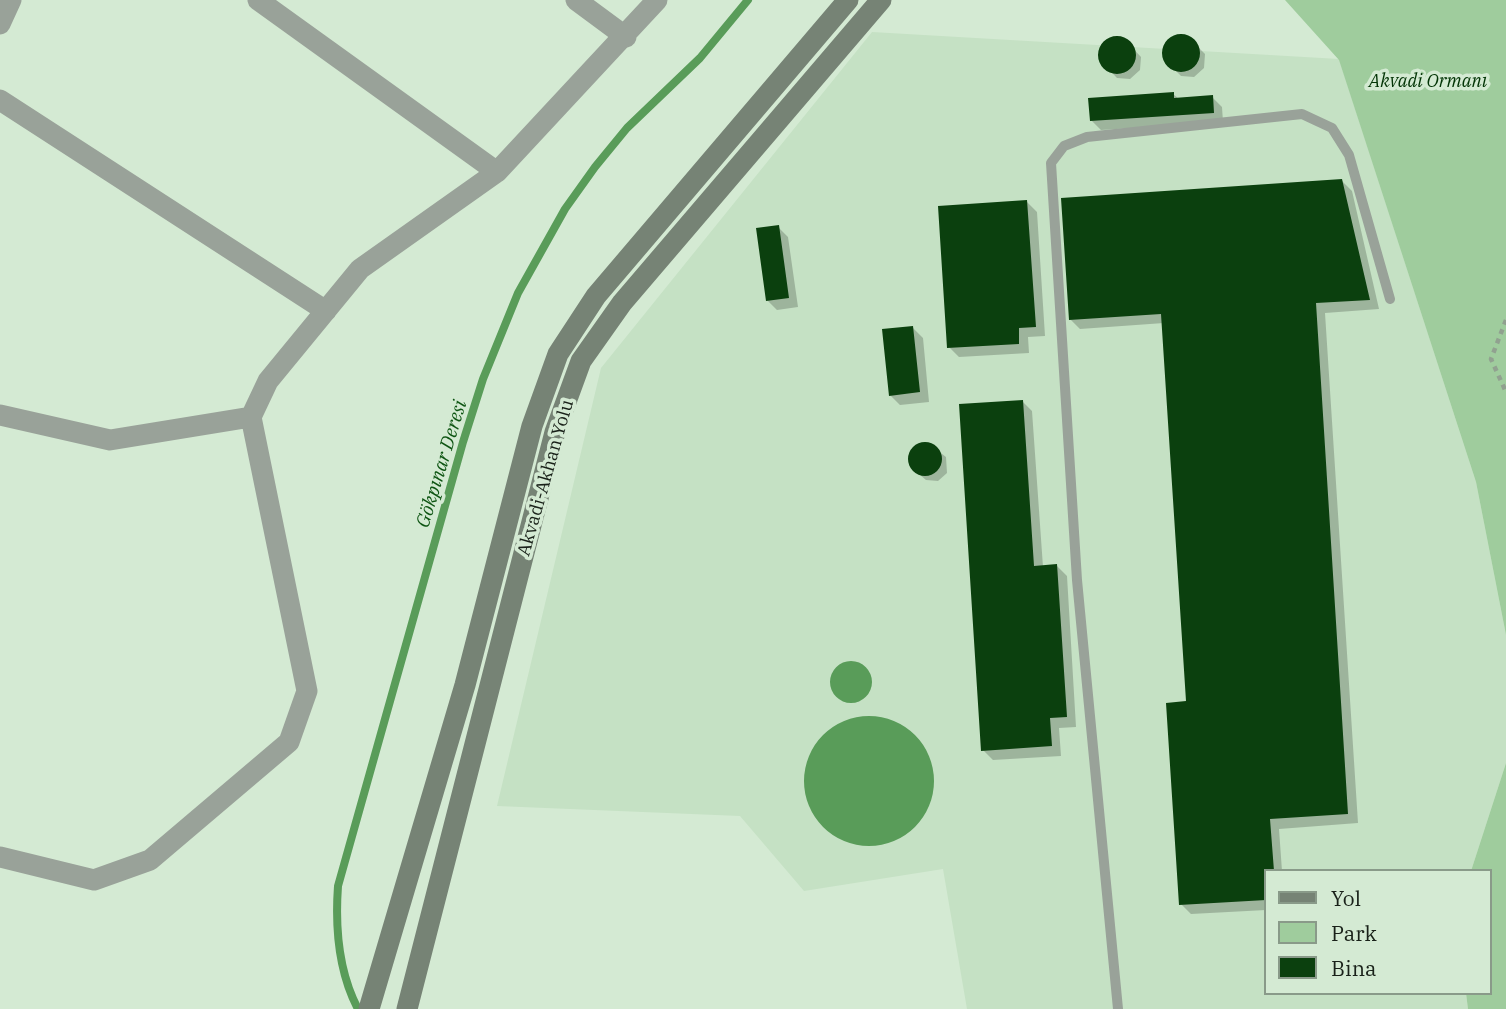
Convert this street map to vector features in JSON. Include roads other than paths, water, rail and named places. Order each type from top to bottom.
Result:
[{"type":"main road","name":"Akvadi-Akhan Yolu","points":[[369,1009],[384,966],[465,685],[532,426],[558,355],[596,296],[848,0]]},
{"type":"main road","name":"Akvadi-Akhan Yolu","points":[[407,1008],[555,432],[581,361],[622,303],[881,0]]},
{"type":"street","points":[[0,24],[11,0]]},
{"type":"street","points":[[258,0],[497,172]]},
{"type":"street","points":[[576,0],[626,37]]},
{"type":"street","points":[[0,857],[94,880],[150,860],[289,742],[307,691],[251,416],[268,381],[360,269],[497,172],[626,37],[657,0]]},
{"type":"street","points":[[0,100],[326,311]]},
{"type":"street","points":[[0,415],[110,440],[251,416]]},
{"type":"lane","points":[[1118,1009],[1077,580],[1051,163],[1064,146],[1087,136],[1302,114],[1312,117],[1332,128],[1349,155],[1391,299]]},
{"type":"waterway","name":"Gökpınar Deresi","points":[[358,1009],[346,980],[339,949],[338,886],[483,379],[518,293],[565,209],[627,128],[700,58],[748,0]]},
{"type":"park label","name":"Akvadi Ormanı","points":[[1428,82]]}]
